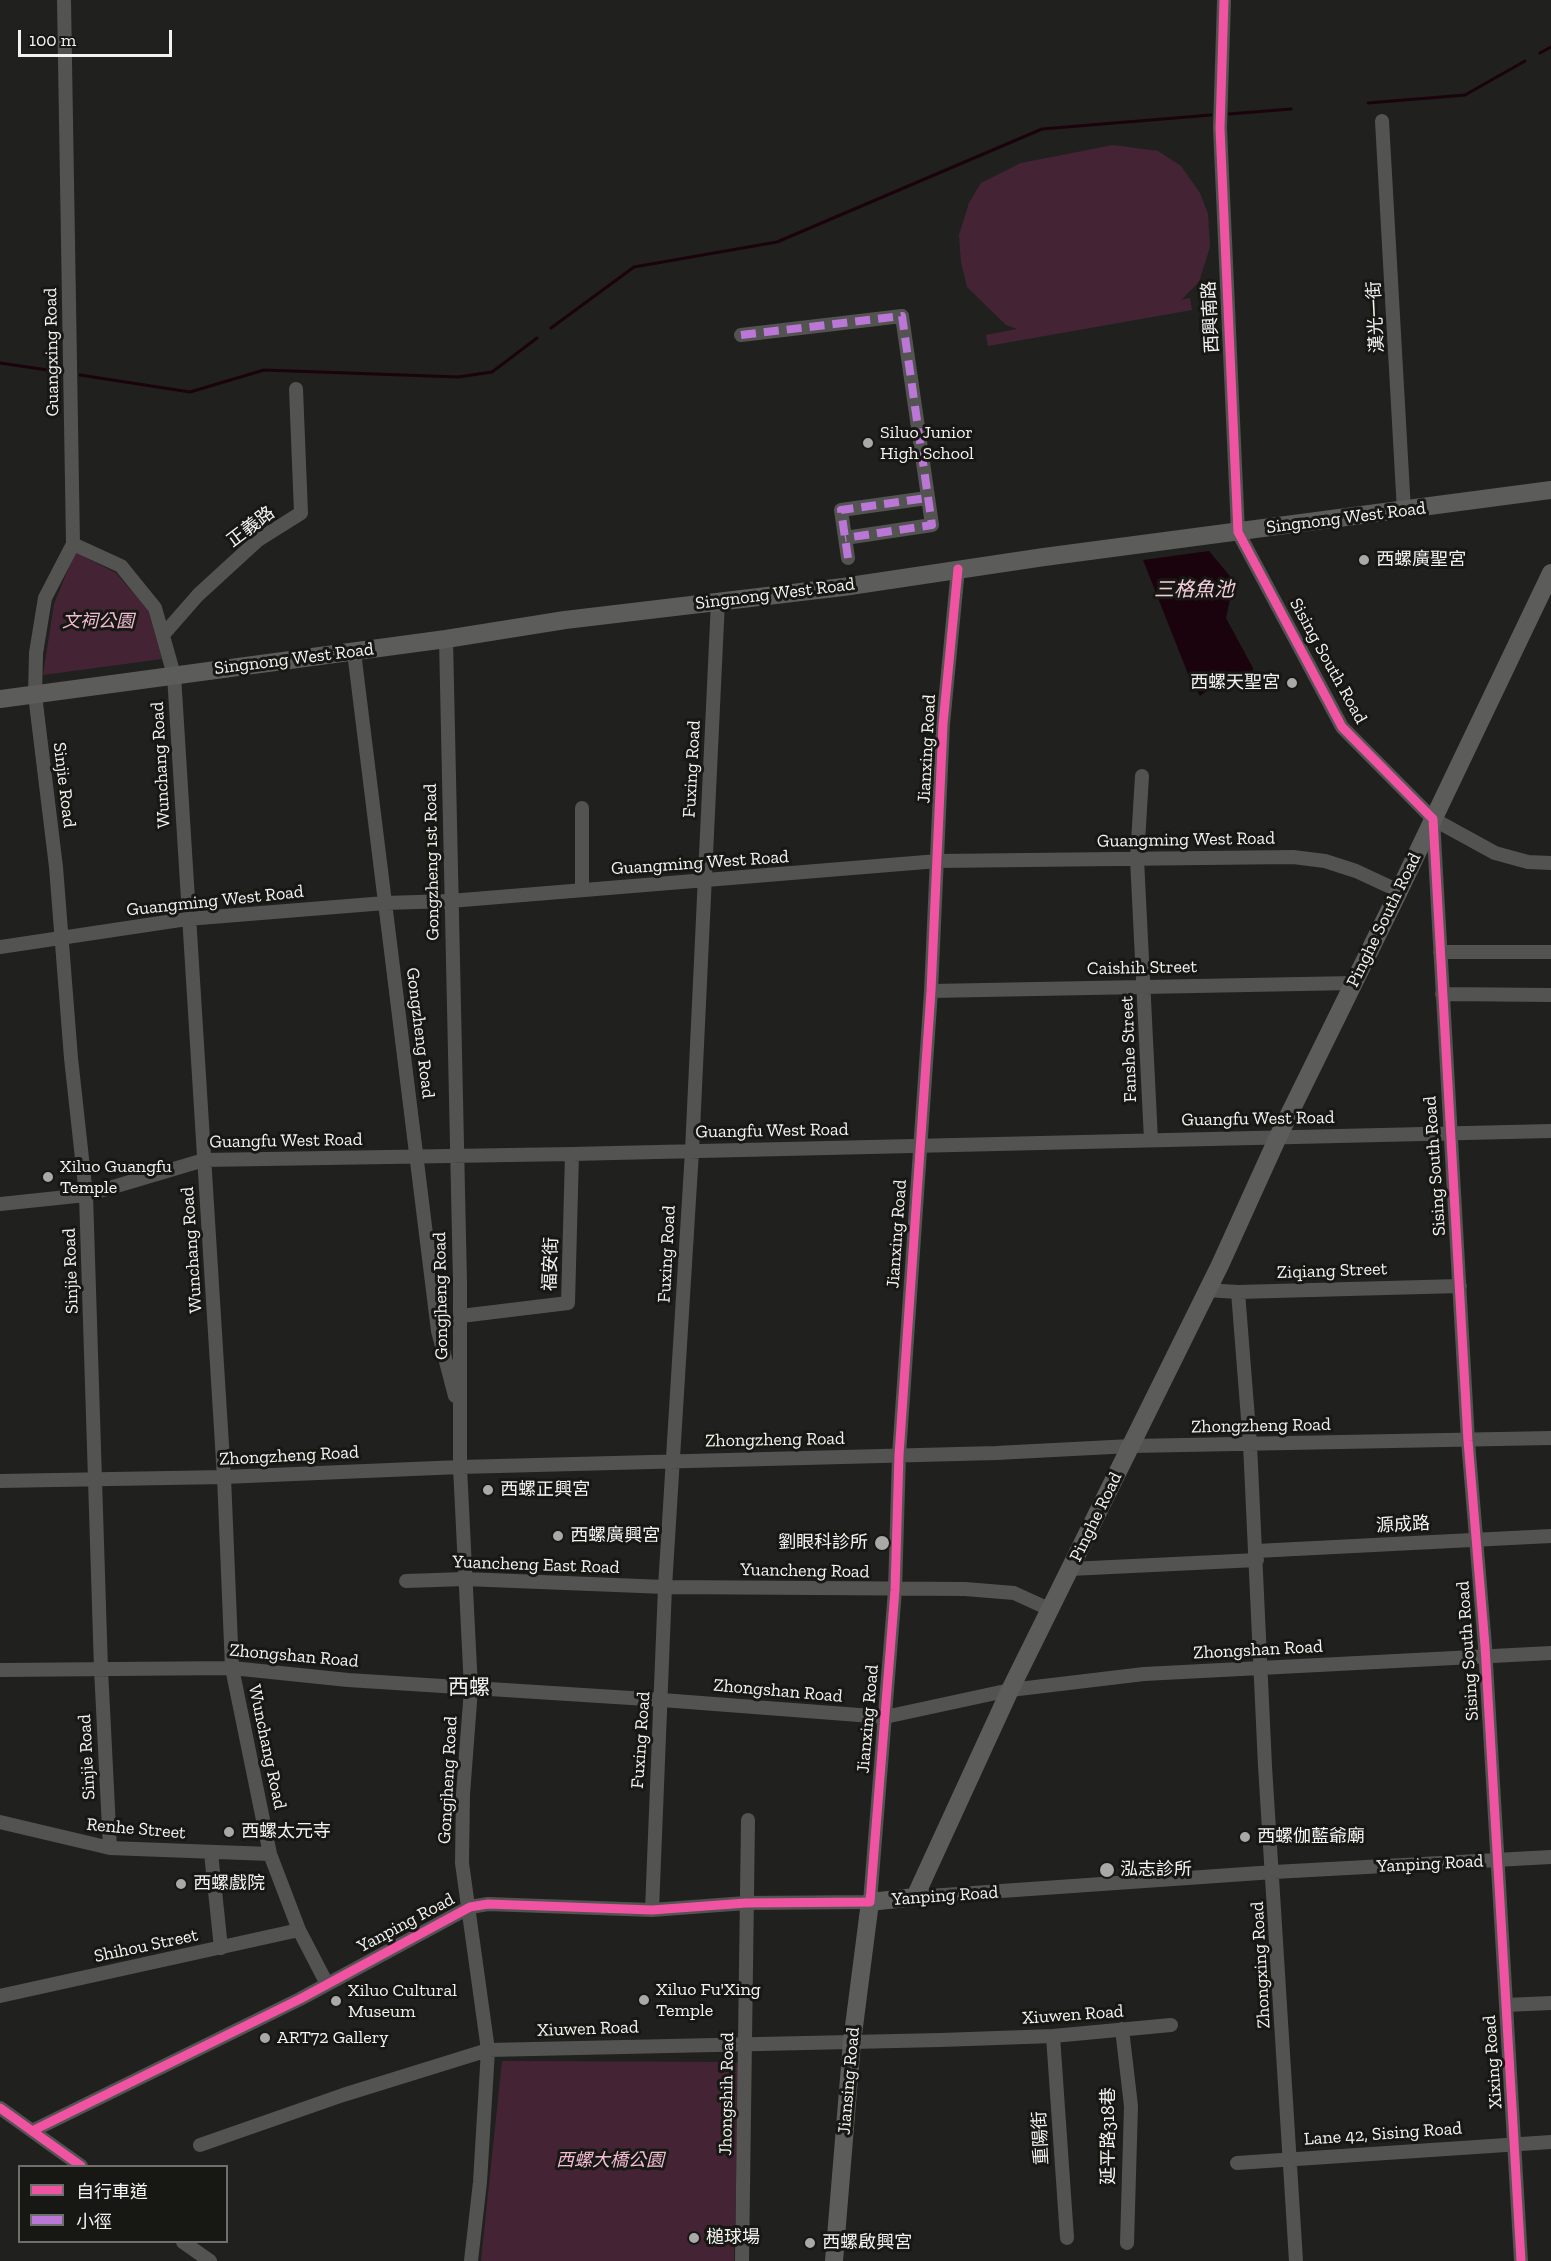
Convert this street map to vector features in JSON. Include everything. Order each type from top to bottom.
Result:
[{"type":"main road","name":"Singnong West Road","points":[[0,699],[354,652],[507,628],[843,587],[958,569],[1551,490]]},
{"type":"main road","name":"Pinghe South Road","points":[[1278,1137],[1551,573]]},
{"type":"main road","name":"Pinghe Road","points":[[915,1897],[1010,1690],[1220,1265],[1278,1137]]},
{"type":"main road","name":"Yanping Road","points":[[870,1902],[915,1897]]},
{"type":"main road","name":"Jiansing Road","points":[[834,2261],[852,2042],[870,1902]]},
{"type":"street","name":"Guangxing Road","points":[[35,695],[36,653],[45,598],[73,544],[64,0]]},
{"type":"street","name":"西興南路","points":[[1224,0],[1221,100],[1223,232],[1238,532]]},
{"type":"street","name":"漢光一街","points":[[1382,121],[1404,511]]},
{"type":"street","points":[[741,335],[902,316],[932,525],[845,538]]},
{"type":"street","name":"正義路","points":[[163,635],[198,595],[258,540],[301,513],[296,389]]},
{"type":"street","points":[[848,558],[841,510],[927,498]]},
{"type":"street","name":"Sising South Road","points":[[1238,532],[1342,727],[1433,819],[1449,1133],[1497,1860]]},
{"type":"street","name":"Wunchang Road","points":[[73,544],[122,566],[155,608],[174,675],[187,919],[224,1477],[232,1668],[270,1854],[299,1930],[327,1984]]},
{"type":"street","name":"Jianxing Road","points":[[870,1902],[895,1590],[899,1455],[931,991],[943,724],[958,569]]},
{"type":"street","name":"Fuxing Road","points":[[652,1910],[665,1587],[692,1151],[718,601]]},
{"type":"street","name":"Gongzheng 1st Road","points":[[446,639],[456,1155]]},
{"type":"street","name":"Gongzheng Road","points":[[354,652],[438,1331],[460,1416]]},
{"type":"street","name":"Sinjie Road","points":[[35,695],[63,937],[71,1058],[86,1196],[101,1668],[110,1848]]},
{"type":"street","name":"Fanshe Street","points":[[1142,776],[1137,859],[1151,1140]]},
{"type":"street","points":[[582,808],[582,890]]},
{"type":"street","points":[[1433,819],[1495,853],[1528,862],[1551,863]]},
{"type":"street","name":"Guangming West Road","points":[[0,946],[187,919],[385,903],[450,901],[938,861],[1293,857],[1325,861],[1399,891]]},
{"type":"street","points":[[1440,952],[1551,952]]},
{"type":"street","name":"Caishih Street","points":[[931,991],[1354,983]]},
{"type":"street","points":[[1442,994],[1551,995]]},
{"type":"street","name":"Guangfu West Road","points":[[0,1204],[86,1196],[204,1160],[572,1154],[1551,1131]]},
{"type":"street","name":"福安街","points":[[460,1316],[568,1303],[572,1154]]},
{"type":"street","name":"Gongjheng Road","points":[[456,1155],[460,1316],[460,1467],[471,1689],[463,1794],[462,1863],[470,1907],[488,2050],[480,2182],[471,2261]]},
{"type":"street","name":"Ziqiang Street","points":[[1206,1290],[1238,1292],[1460,1286]]},
{"type":"street","name":"Zhongxing Road","points":[[1238,1292],[1250,1444],[1265,1766],[1274,1872],[1296,2261]]},
{"type":"street","name":"Zhongzheng Road","points":[[0,1481],[224,1477],[460,1467],[1131,1446],[1551,1438]]},
{"type":"street","name":"源成路","points":[[1070,1569],[1551,1536]]},
{"type":"street","name":"Yuancheng East Road","points":[[406,1581],[465,1579],[665,1587]]},
{"type":"street","name":"Yuancheng Road","points":[[665,1587],[965,1589],[1014,1593],[1049,1609]]},
{"type":"street","name":"Zhongshan Road","points":[[0,1671],[232,1668],[471,1689],[662,1700],[885,1717],[1010,1690],[1144,1674],[1551,1653]]},
{"type":"street","name":"Jhongshih Road","points":[[742,2261],[748,1820]]},
{"type":"street","name":"Renhe Street","points":[[0,1822],[110,1848],[270,1854]]},
{"type":"street","points":[[211,1853],[221,1948]]},
{"type":"street","name":"Yanping Road","points":[[915,1897],[1274,1872],[1551,1857]]},
{"type":"street","name":"Xixing Road","points":[[1497,1860],[1521,2261]]},
{"type":"street","name":"Yanping Road","points":[[32,2131],[327,1984],[470,1907],[488,1904],[652,1910],[746,1903],[870,1902]]},
{"type":"street","name":"Shihou Street","points":[[0,1996],[299,1930]]},
{"type":"street","points":[[1506,2005],[1551,2003]]},
{"type":"street","name":"Xiuwen Road","points":[[200,2145],[343,2095],[488,2050],[1053,2036],[1171,2025]]},
{"type":"street","name":"延平路318巷","points":[[1122,2030],[1131,2106],[1127,2243]]},
{"type":"street","name":"重陽街","points":[[1053,2036],[1067,2238]]},
{"type":"street","points":[[0,2108],[80,2165]]},
{"type":"street","name":"Lane 42, Sising Road","points":[[1237,2163],[1551,2142]]},
{"type":"street","points":[[186,2243],[210,2261]]},
{"type":"green space","points":[[1113,145],[1158,151],[1181,166],[1200,193],[1208,214],[1210,247],[1199,282],[1181,300],[1190,298],[1192,310],[988,346],[986,335],[1017,329],[1006,325],[967,287],[961,262],[959,235],[969,203],[981,183],[1021,163]]},
{"type":"green space","name":"文祠公園","points":[[75,552],[116,573],[148,610],[162,659],[43,675],[54,604]]},
{"type":"green space","name":"西螺大橋公園","points":[[502,2061],[737,2062],[739,2071],[734,2261],[481,2261]]},
{"type":"water","name":"三格魚池","points":[[1209,551],[1234,581],[1226,618],[1253,668],[1252,676],[1218,683],[1200,696],[1190,679],[1143,560]]},
{"type":"waterway","points":[[1540,53],[1551,47]]},
{"type":"waterway","points":[[1368,103],[1465,95],[1525,61]]},
{"type":"waterway","points":[[1229,114],[1291,109]]},
{"type":"waterway","points":[[551,328],[634,267],[777,242],[1042,129],[1211,115]]},
{"type":"waterway","points":[[80,375],[190,392],[264,370],[458,377],[492,372],[537,338]]},
{"type":"waterway","points":[[0,363],[61,372]]},
{"type":"marked path","points":[[741,335],[902,316],[932,525],[845,538]]},
{"type":"marked path","points":[[848,558],[841,510],[927,498]]},
{"type":"cycle path","points":[[1224,0],[1220,128],[1238,532],[1342,727],[1433,819],[1468,1441],[1485,1646],[1521,2261]]},
{"type":"cycle path","points":[[32,2131],[300,1999],[470,1907],[488,1904],[652,1910],[746,1903],[870,1902],[895,1590],[899,1455],[931,991],[943,724],[958,569]]},
{"type":"cycle path","points":[[0,2108],[80,2165]]},
{"type":"place","name":"Siluo Junior High School","points":[[868,443]]},
{"type":"place","name":"西螺廣聖宮","points":[[1364,560]]},
{"type":"place","name":"西螺天聖宮","points":[[1292,683]]},
{"type":"place","name":"Xiluo Guangfu Temple","points":[[48,1177]]},
{"type":"place","name":"西螺正興宮","points":[[488,1490]]},
{"type":"place","name":"西螺廣興宮","points":[[558,1536]]},
{"type":"place","name":"劉眼科診所","points":[[882,1543]]},
{"type":"place","name":"西螺太元寺","points":[[229,1832]]},
{"type":"place","name":"西螺伽藍爺廟","points":[[1245,1837]]},
{"type":"place","name":"泓志診所","points":[[1107,1870]]},
{"type":"place","name":"西螺戲院","points":[[181,1884]]},
{"type":"place","name":"Xiluo Fu'Xing Temple","points":[[644,2000]]},
{"type":"place","name":"Xiluo Cultural Museum","points":[[336,2001]]},
{"type":"place","name":"ART72 Gallery","points":[[265,2038]]},
{"type":"place","name":"槌球場","points":[[694,2238]]},
{"type":"place","name":"西螺啟興宮","points":[[810,2243]]},
{"type":"district","name":"西螺","points":[[469,1688]]}]
